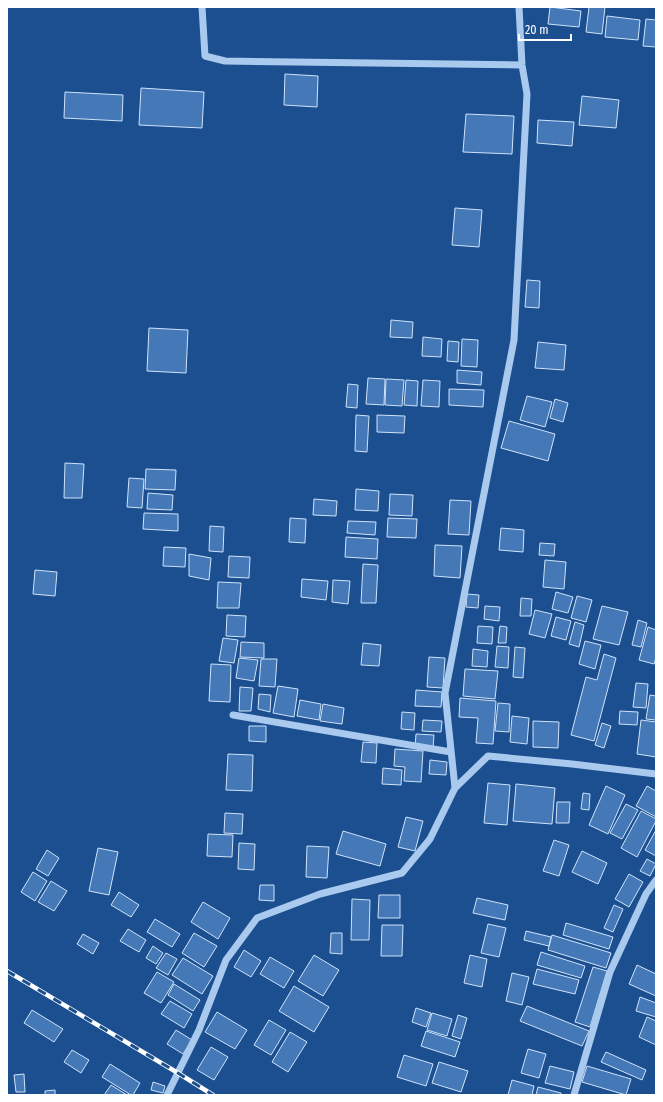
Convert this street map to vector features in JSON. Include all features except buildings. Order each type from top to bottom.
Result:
[{"type":"street","points":[[202,7],[205,56],[225,61],[522,65]]},
{"type":"street","points":[[455,788],[445,693],[514,340],[527,94],[522,65],[519,7]]},
{"type":"street","points":[[233,715],[451,752]]},
{"type":"street","points":[[167,1095],[198,1030],[226,960],[257,918],[320,894],[402,873],[430,839],[455,788],[488,756],[656,774]]},
{"type":"street","points":[[574,1095],[610,972],[646,894],[656,880]]},
{"type":"railway","points":[[7,971],[213,1095]]}]
